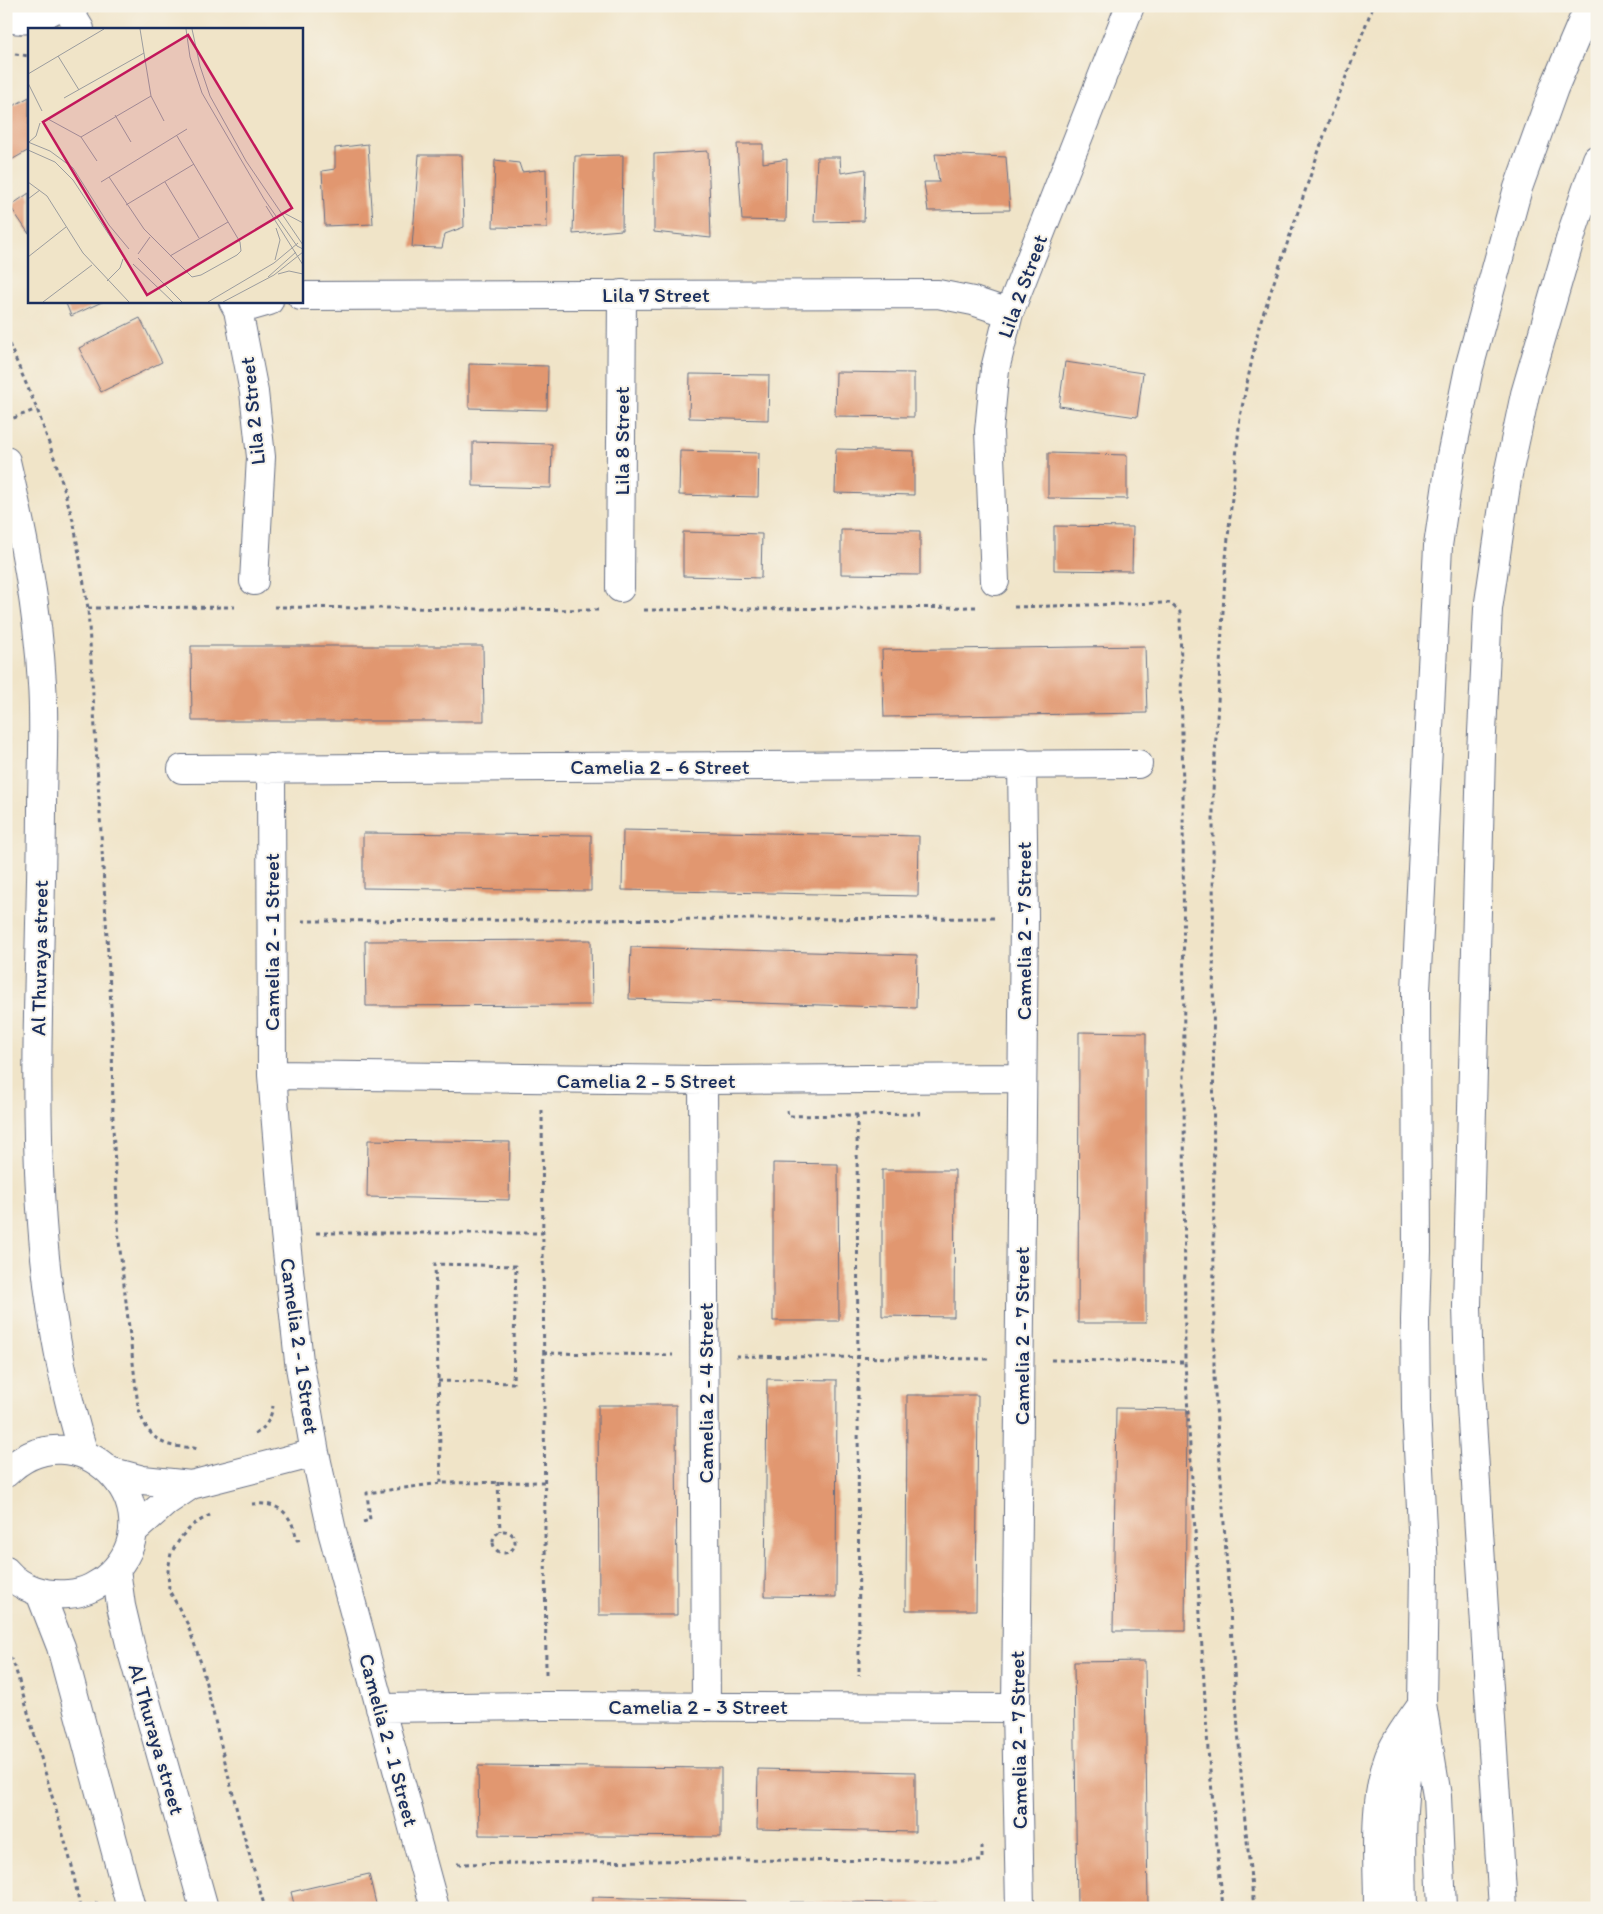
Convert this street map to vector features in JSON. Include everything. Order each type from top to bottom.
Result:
[{"type":"street","points":[[6,17],[30,19],[48,14],[59,6]]},
{"type":"street","points":[[66,6],[79,28]]},
{"type":"street","name":"Lila 2 Street","points":[[995,581],[989,431],[990,400],[995,369],[1009,313],[1130,6]]},
{"type":"street","points":[[1442,1908],[1437,1796],[1422,1704],[1424,1569],[1416,1408],[1416,991],[1438,546],[1451,456],[1469,368],[1508,223],[1518,188],[1551,97],[1589,6]]},
{"type":"street","points":[[1503,1908],[1469,1374],[1467,1306],[1481,753],[1488,609],[1507,479],[1525,394],[1568,244],[1597,159]]},
{"type":"street","name":"Lila 8 Street","points":[[620,588],[622,294]]},
{"type":"street","name":"Lila 7 Street","points":[[302,296],[938,294],[973,301],[1009,313]]},
{"type":"street","points":[[236,306],[262,302]]},
{"type":"street","name":"Lila 2 Street","points":[[236,306],[254,392],[261,456],[254,582]]},
{"type":"street","name":"Al Thuraya street","points":[[6,461],[20,523],[36,615],[42,686],[42,859],[37,1031],[41,1186],[48,1275],[63,1376],[84,1454]]},
{"type":"street","name":"Camelia 2 - 6 Street","points":[[182,769],[1022,763],[1138,764]]},
{"type":"street","name":"Camelia 2 - 7 Street","points":[[1020,1908],[1016,1708],[1024,918],[1022,763]]},
{"type":"street","name":"Camelia 2 - 1 Street","points":[[271,768],[272,1075],[285,1233],[299,1361],[315,1453],[332,1531],[435,1908]]},
{"type":"street","name":"Camelia 2 - 5 Street","points":[[272,1075],[703,1080],[1021,1078]]},
{"type":"street","name":"Camelia 2 - 4 Street","points":[[703,1080],[706,1706]]},
{"type":"street","points":[[6,1473],[26,1458],[40,1452],[55,1450],[84,1454],[112,1472],[122,1485],[129,1499],[132,1530],[130,1544],[116,1569],[104,1581],[74,1594],[40,1593],[24,1586],[7,1573]]},
{"type":"street","points":[[132,1530],[167,1501],[198,1483],[315,1453]]},
{"type":"street","points":[[112,1472],[151,1481],[198,1483]]},
{"type":"street","name":"Al Thuraya street","points":[[116,1569],[121,1606],[131,1648],[204,1908]]},
{"type":"street","points":[[40,1593],[61,1647],[131,1908]]},
{"type":"street","points":[[1378,1908],[1379,1801],[1382,1782],[1390,1756],[1403,1732],[1422,1704]]},
{"type":"street","points":[[1402,1908],[1402,1820],[1406,1765],[1422,1704]]},
{"type":"street","name":"Camelia 2 - 3 Street","points":[[380,1708],[706,1706],[1016,1708]]},
{"type":"street","points":[[1502,1878],[1515,1908]]},
{"type":"path","points":[[1254,1908],[1243,1802],[1214,1377],[1213,791],[1226,558],[1240,418],[1258,326],[1329,121],[1373,6]]},
{"type":"path","points":[[6,52],[28,56]]},
{"type":"path","points":[[6,337],[36,409],[74,524],[88,608],[112,1023],[113,1127],[119,1231],[138,1406],[144,1424],[157,1439],[169,1446],[197,1448],[206,1446]]},
{"type":"path","points":[[6,421],[36,409]]},
{"type":"path","points":[[1007,607],[1163,603],[1170,604],[1180,612],[1183,794],[1185,1362],[1208,1750],[1224,1908]]},
{"type":"path","points":[[88,608],[237,607]]},
{"type":"path","points":[[267,607],[602,610]]},
{"type":"path","points":[[642,610],[987,607]]},
{"type":"path","points":[[270,921],[1024,918]]},
{"type":"path","points":[[542,1079],[546,1706]]},
{"type":"path","points":[[858,1114],[859,1707]]},
{"type":"path","points":[[285,1233],[543,1234]]},
{"type":"path","points":[[438,1381],[513,1383],[516,1266],[435,1264],[438,1381],[441,1483]]},
{"type":"path","points":[[543,1353],[1185,1362]]},
{"type":"path","points":[[251,1436],[262,1430],[269,1420],[274,1398]]},
{"type":"path","points":[[197,1448],[198,1483],[212,1514],[194,1524],[182,1536],[171,1553],[168,1571],[169,1590],[187,1623],[201,1663],[238,1815],[265,1908]]},
{"type":"path","points":[[498,1482],[500,1531],[493,1541],[495,1548],[500,1552],[506,1553],[512,1549],[514,1543],[513,1536],[508,1532],[500,1531]]},
{"type":"path","points":[[245,1506],[270,1504],[284,1512],[294,1525],[297,1540],[370,1520],[368,1494],[441,1483],[545,1482]]},
{"type":"path","points":[[6,1650],[15,1667],[72,1866],[80,1908]]},
{"type":"path","points":[[422,1865],[717,1860],[982,1861],[982,1847],[1020,1847]]},
{"type":"building","points":[[28,98],[28,151],[6,163],[6,110]]},
{"type":"building","points":[[368,144],[373,224],[325,226],[322,171],[335,169],[335,148]]},
{"type":"building","points":[[737,144],[763,144],[763,163],[787,159],[786,221],[742,220]]},
{"type":"building","points":[[708,151],[711,238],[654,232],[654,154]]},
{"type":"building","points":[[935,154],[1006,157],[1010,210],[928,211],[924,182],[939,182]]},
{"type":"building","points":[[419,155],[462,155],[464,227],[445,234],[442,248],[412,247]]},
{"type":"building","points":[[623,155],[622,230],[573,234],[575,156]]},
{"type":"building","points":[[817,157],[840,157],[841,173],[866,169],[864,221],[814,222]]},
{"type":"building","points":[[495,160],[519,163],[522,172],[546,169],[547,228],[493,227]]},
{"type":"building","points":[[28,194],[28,233],[10,206]]},
{"type":"building","points":[[65,302],[102,302],[71,316]]},
{"type":"building","points":[[140,318],[162,362],[101,392],[79,348]]},
{"type":"building","points":[[1065,362],[1143,373],[1137,417],[1059,406]]},
{"type":"building","points":[[469,364],[548,366],[547,410],[469,408]]},
{"type":"building","points":[[836,372],[914,373],[914,417],[835,416]]},
{"type":"building","points":[[690,374],[769,375],[768,420],[689,418]]},
{"type":"building","points":[[473,442],[552,444],[551,488],[473,486]]},
{"type":"building","points":[[836,449],[914,451],[914,495],[835,493]]},
{"type":"building","points":[[680,451],[759,453],[758,497],[679,495]]},
{"type":"building","points":[[1048,453],[1127,455],[1127,499],[1048,498]]},
{"type":"building","points":[[1054,526],[1133,527],[1132,571],[1054,570]]},
{"type":"building","points":[[841,530],[920,531],[920,575],[841,574]]},
{"type":"building","points":[[683,532],[762,534],[761,578],[683,576]]},
{"type":"building","points":[[191,646],[483,646],[484,721],[192,721]]},
{"type":"building","points":[[1145,646],[1147,713],[884,717],[882,650]]},
{"type":"building","points":[[623,830],[919,836],[918,896],[622,890]]},
{"type":"building","points":[[363,833],[591,835],[591,891],[363,888]]},
{"type":"building","points":[[591,940],[592,1005],[366,1006],[365,941]]},
{"type":"building","points":[[631,947],[917,955],[916,1008],[629,999]]},
{"type":"building","points":[[1079,1032],[1146,1033],[1146,1323],[1078,1323]]},
{"type":"building","points":[[368,1140],[510,1142],[509,1200],[367,1197]]},
{"type":"building","points":[[773,1163],[838,1164],[839,1321],[773,1321]]},
{"type":"building","points":[[882,1170],[955,1170],[954,1317],[882,1316]]},
{"type":"building","points":[[767,1379],[837,1380],[836,1597],[765,1596]]},
{"type":"building","points":[[907,1395],[978,1395],[976,1610],[906,1610]]},
{"type":"building","points":[[598,1405],[676,1405],[677,1615],[599,1615]]},
{"type":"building","points":[[1116,1408],[1187,1409],[1185,1631],[1113,1631]]},
{"type":"building","points":[[1145,1661],[1148,1908],[1077,1908],[1074,1662]]},
{"type":"building","points":[[478,1766],[721,1768],[721,1837],[479,1835]]},
{"type":"building","points":[[758,1769],[915,1772],[915,1832],[757,1829]]},
{"type":"building","points":[[369,1874],[377,1908],[295,1908],[291,1892]]},
{"type":"building","points":[[593,1897],[745,1901],[745,1908],[593,1908]]},
{"type":"building","points":[[790,1902],[939,1903],[939,1908],[790,1908]]}]
